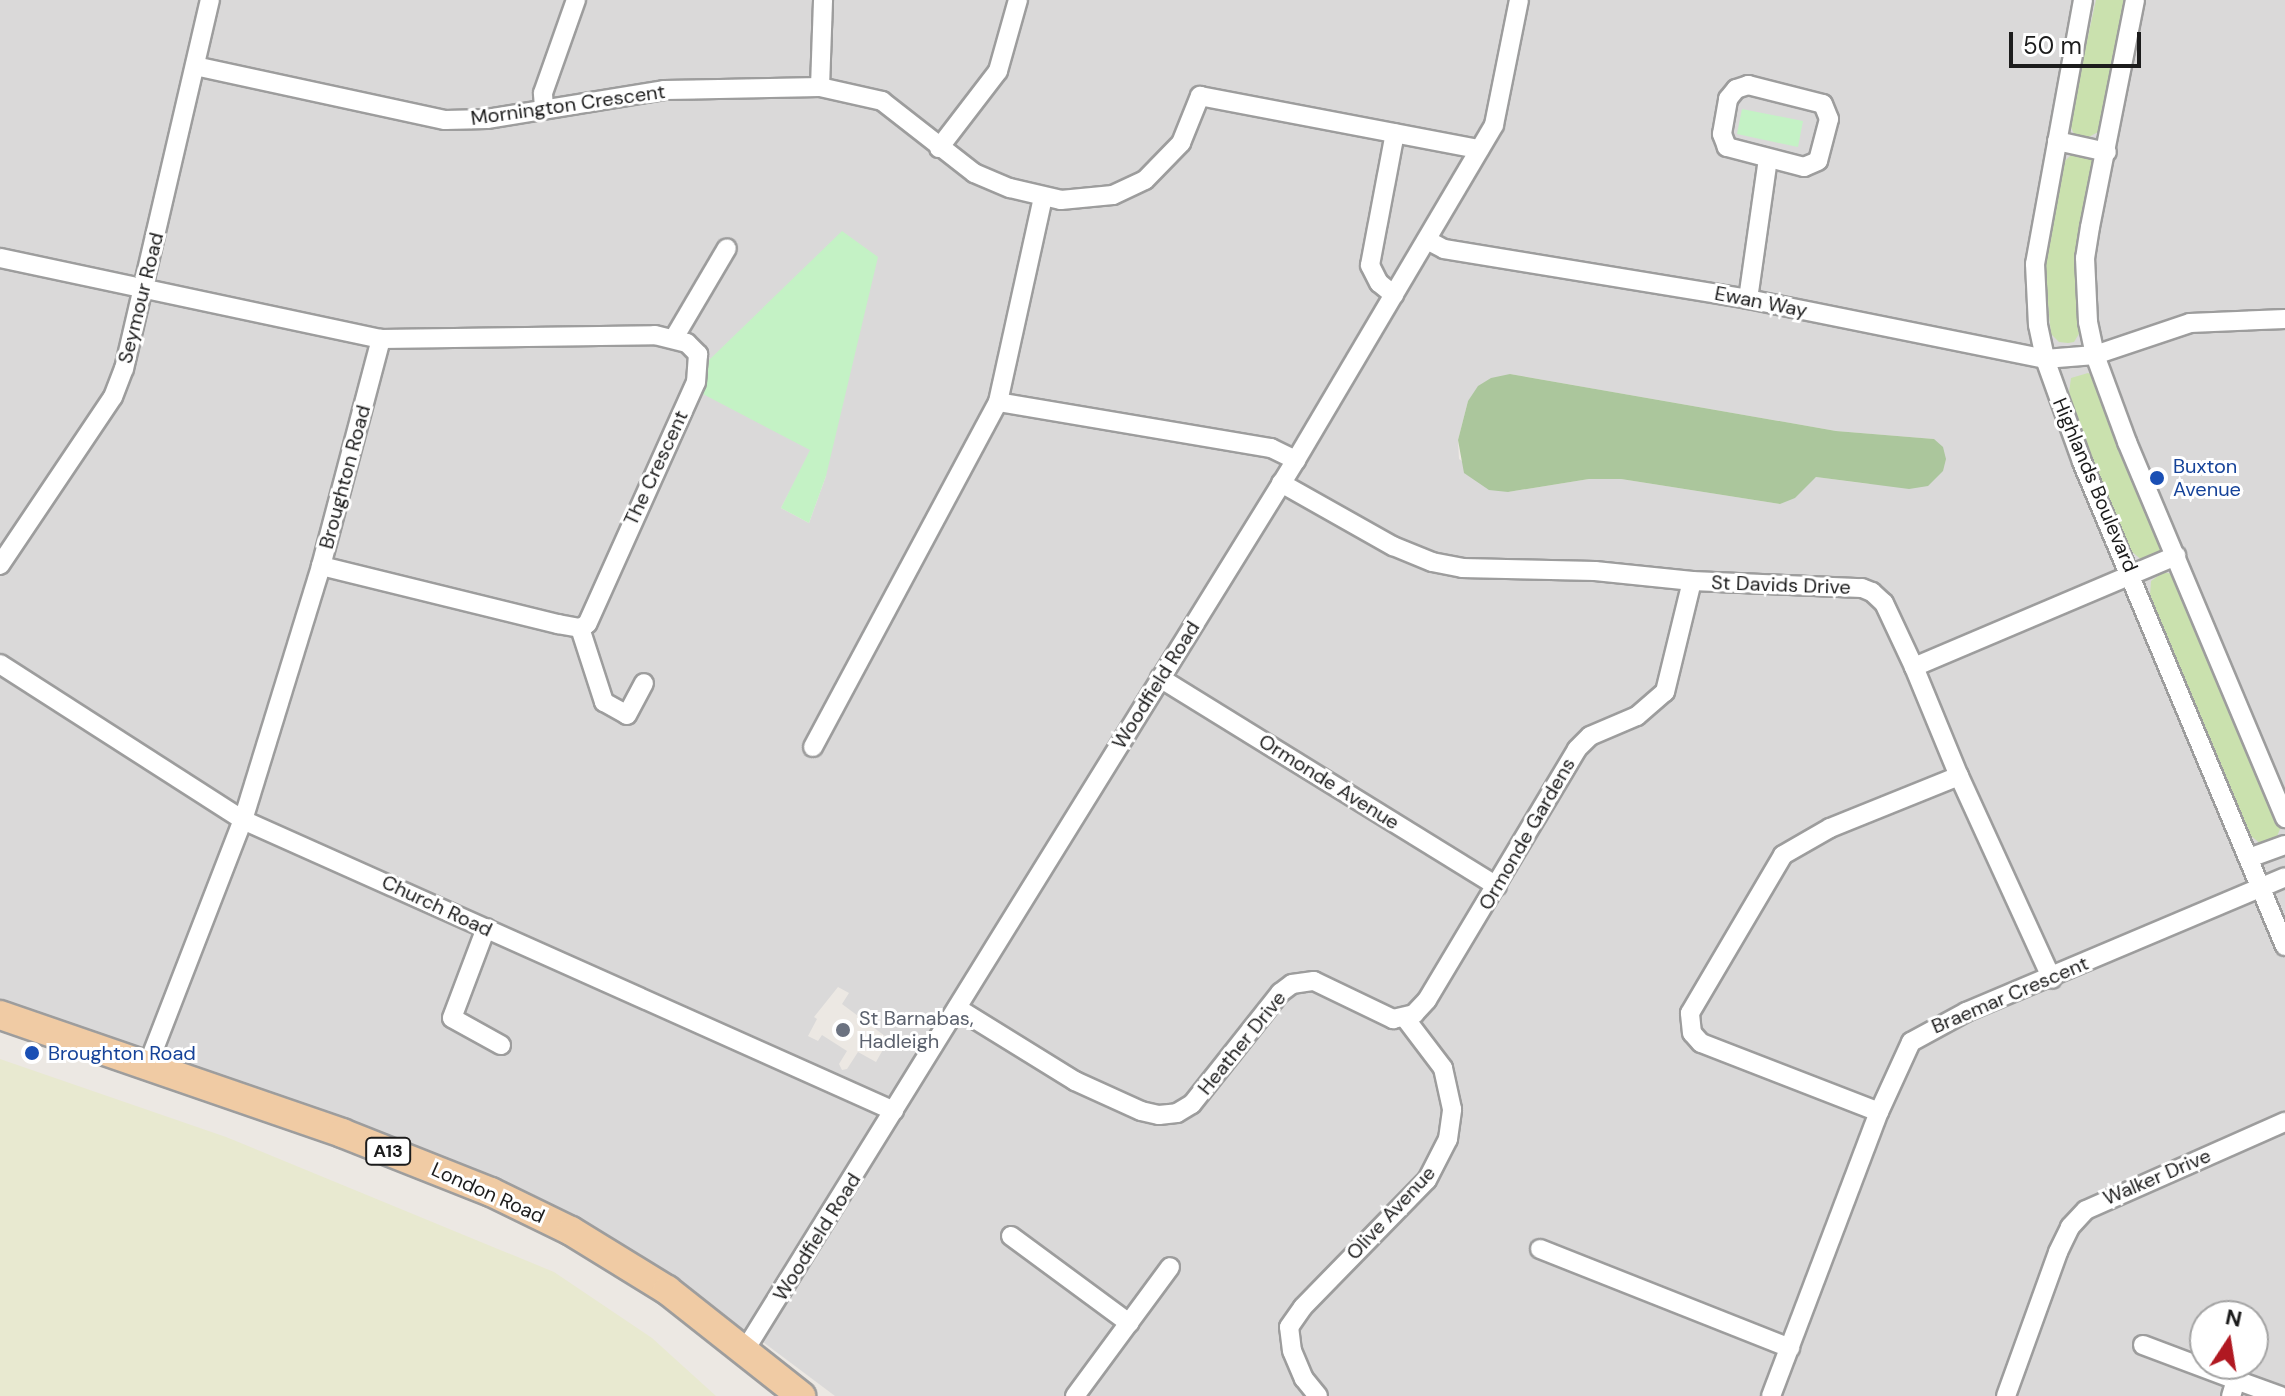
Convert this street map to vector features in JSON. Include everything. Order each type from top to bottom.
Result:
[{"type":"main road","name":"London Road","points":[[0,1015],[342,1133],[491,1192],[571,1231],[630,1266],[745,1350],[801,1396]]},
{"type":"street","name":"Seymour Road","points":[[0,565],[113,397],[144,288],[210,0]]},
{"type":"street","points":[[544,108],[543,93],[576,0]]},
{"type":"street","points":[[820,87],[823,0]]},
{"type":"street","points":[[939,148],[998,71],[1007,50],[1018,0]]},
{"type":"street","name":"Woodfield Road","points":[[745,1350],[1296,460],[1494,125],[1519,0]]},
{"type":"street","name":"Highlands Boulevard","points":[[2083,0],[2035,264],[2038,325],[2045,359],[2082,462],[2132,575],[2285,946]]},
{"type":"street","points":[[2135,0],[2085,258],[2087,311],[2095,355],[2285,818]]},
{"type":"street","name":"Mornington Crescent","points":[[195,66],[445,120],[487,119],[664,90],[820,87],[882,101],[939,148],[994,182],[1043,197],[1096,199],[1145,180],[1181,143],[1200,96],[1395,133]]},
{"type":"street","points":[[1748,85],[1823,104],[1829,119],[1818,161],[1804,167],[1768,159],[1730,150],[1725,143],[1722,134],[1731,94],[1748,85]]},
{"type":"street","points":[[1394,295],[1379,283],[1370,265],[1395,133],[1479,149]]},
{"type":"street","points":[[2057,141],[2107,152]]},
{"type":"street","points":[[1748,299],[1768,159]]},
{"type":"street","points":[[813,747],[998,402],[1043,197]]},
{"type":"street","name":"Ewan Way","points":[[1427,240],[1444,249],[1748,299],[2045,359],[2095,355]]},
{"type":"street","points":[[0,258],[381,339],[655,335],[674,338],[727,248]]},
{"type":"street","points":[[2095,355],[2190,323],[2285,319]]},
{"type":"street","name":"The Crescent","points":[[580,628],[587,624],[696,382],[698,354],[687,343],[674,338]]},
{"type":"street","name":"Broughton Road","points":[[147,1067],[243,820],[321,566],[381,339]]},
{"type":"street","points":[[998,402],[1271,448],[1296,460]]},
{"type":"street","name":"St Davids Drive","points":[[1281,483],[1393,546],[1432,562],[1495,571],[1595,571],[1692,581],[1862,588],[1879,597],[1914,667],[1959,776],[2052,979]]},
{"type":"street","points":[[1914,667],[2176,556]]},
{"type":"street","points":[[321,566],[580,628],[604,702],[627,715],[644,683]]},
{"type":"street","name":"Ormonde Gardens","points":[[1405,1018],[1422,1008],[1577,749],[1590,736],[1637,716],[1665,692],[1692,581]]},
{"type":"street","name":"Church Road","points":[[0,664],[243,820],[894,1111]]},
{"type":"street","name":"Ormonde Avenue","points":[[1160,678],[1497,886]]},
{"type":"street","points":[[1879,1112],[1701,1043],[1692,1033],[1690,1013],[1783,855],[1830,828],[1959,776]]},
{"type":"street","points":[[2249,858],[2285,845]]},
{"type":"street","name":"Braemar Crescent","points":[[1771,1396],[1879,1112],[1903,1055],[1923,1032],[2285,877]]},
{"type":"street","points":[[486,928],[452,1018],[501,1045]]},
{"type":"street","name":"Heather Drive","points":[[957,1008],[1075,1081],[1141,1111],[1159,1115],[1177,1113],[1192,1104],[1280,993],[1292,984],[1314,981],[1377,1013],[1393,1019],[1405,1018]]},
{"type":"street","name":"Olive Avenue","points":[[1318,1396],[1304,1379],[1292,1351],[1289,1327],[1303,1307],[1427,1180],[1448,1139],[1452,1109],[1443,1068],[1405,1018]]},
{"type":"street","name":"Walker Drive","points":[[2006,1396],[2058,1252],[2070,1227],[2086,1210],[2285,1122]]},
{"type":"street","points":[[1011,1236],[1129,1323]]},
{"type":"street","points":[[1540,1249],[1790,1348]]},
{"type":"street","points":[[1075,1396],[1170,1267]]},
{"type":"street","points":[[2143,1345],[2233,1388],[2280,1396]]},
{"type":"shaded area","points":[[0,0],[2285,0],[2285,1396],[835,1396],[763,1342],[570,1217],[0,1002]],"holes":[[[1510,374],[1836,431],[1934,439],[1869,484],[1816,477],[1780,504],[1621,479],[1589,479],[1508,492],[1459,459],[1458,440],[1468,401]],[[811,451],[826,476],[809,523],[781,508]],[[838,987],[849,993],[842,1004],[889,1039],[876,1062],[858,1052],[847,1069],[842,1070],[839,1064],[847,1051],[822,1035],[818,1041],[808,1036],[817,1019],[814,1017]]]},
{"type":"green space","points":[[2096,0],[2127,0],[2102,130],[2083,140],[2074,134],[2069,123]]},
{"type":"green space","points":[[1742,109],[1803,121],[1798,147],[1737,134]]},
{"type":"green space","points":[[2074,152],[2088,155],[2093,160],[2093,171],[2082,329],[2074,342],[2068,343],[2059,342],[2051,334],[2044,265],[2061,165]]},
{"type":"green space","points":[[842,231],[878,257],[826,476],[809,523],[781,508],[810,450],[699,392],[708,361]]},
{"type":"green space","points":[[2088,373],[2094,376],[2163,542],[2158,555],[2143,561],[2131,551],[2089,454],[2069,393],[2071,378]]},
{"type":"green space","points":[[1510,374],[1836,431],[1934,439],[1943,447],[1946,459],[1943,471],[1928,486],[1909,489],[1816,477],[1795,498],[1780,504],[1621,479],[1589,479],[1508,492],[1489,490],[1464,473],[1458,440],[1468,401],[1478,386],[1491,378]]},
{"type":"green space","points":[[2164,572],[2172,574],[2181,583],[2282,824],[2276,839],[2261,844],[2246,832],[2150,596],[2151,581]]},
{"type":"green space","points":[[0,1059],[226,1137],[554,1272],[652,1338],[716,1396],[0,1396]]},
{"type":"place","name":"Buxton Avenue","points":[[2157,478]]},
{"type":"place","name":"St Barnabas, Hadleigh","points":[[843,1030]]},
{"type":"place","name":"Broughton Road","points":[[32,1053]]}]
